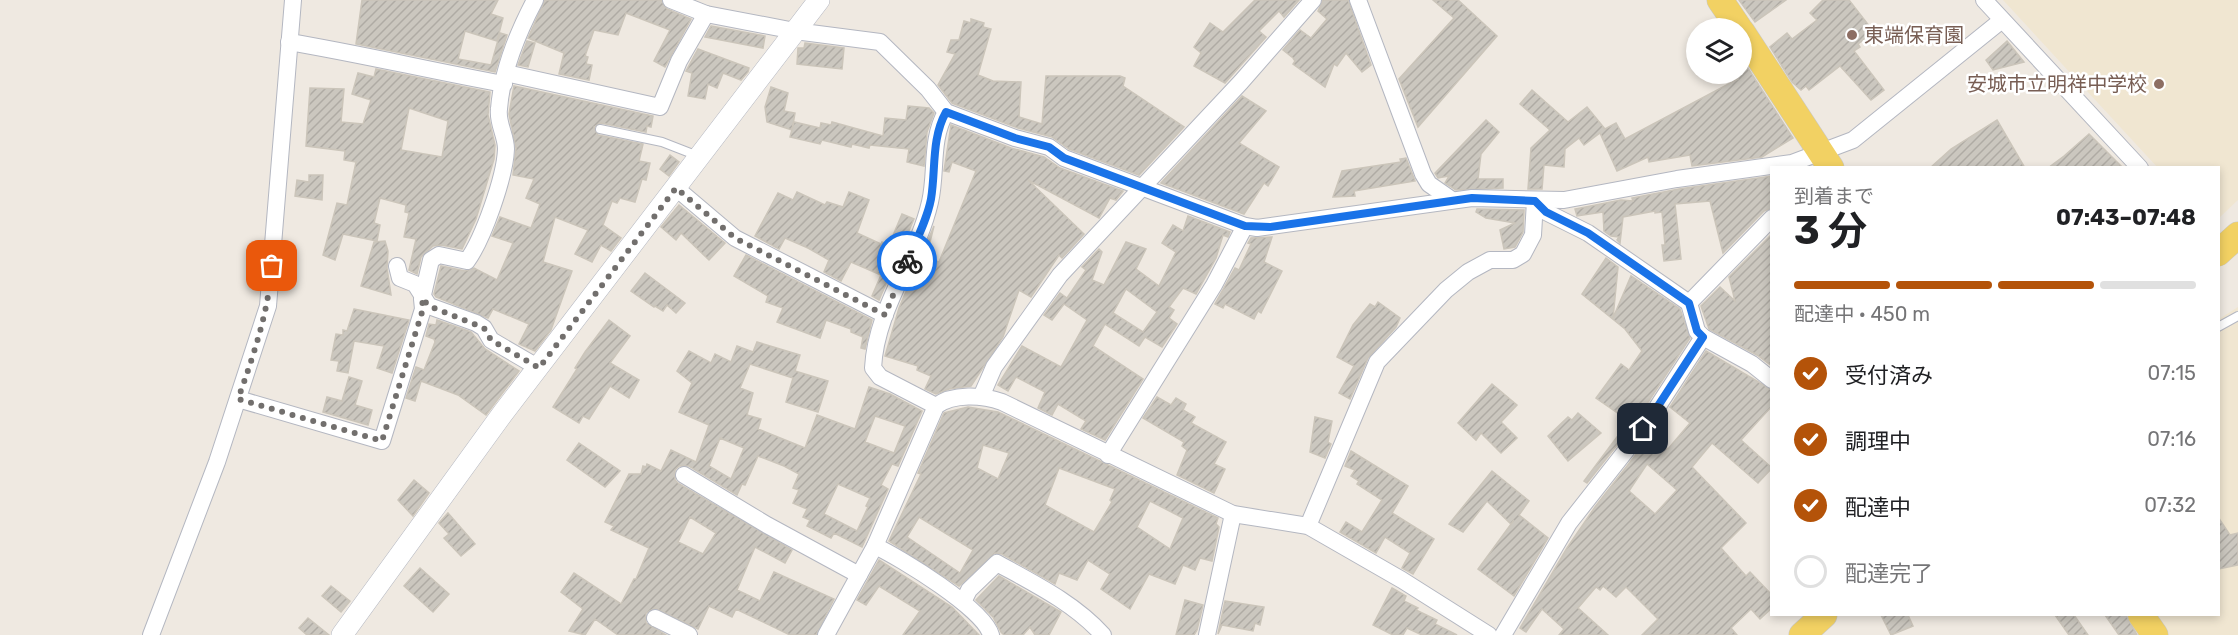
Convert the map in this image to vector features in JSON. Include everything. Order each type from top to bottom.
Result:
[{"type":"main road","points":[[1720,0],[1732,18]]},
{"type":"main road","points":[[1752,47],[1826,161]]},
{"type":"main road","points":[[2220,252],[2238,235]]},
{"type":"main road","points":[[1802,635],[1823,616]]},
{"type":"main road","points":[[2142,616],[2155,635]]},
{"type":"street","points":[[151,635],[238,399],[268,306],[292,0]]},
{"type":"street","points":[[238,399],[382,441],[423,309],[422,298],[431,260],[439,255],[467,261],[477,248],[505,162],[506,147],[498,121],[513,43],[535,0]]},
{"type":"street","points":[[671,0],[706,14],[795,31],[880,42],[928,88],[946,112],[1015,138],[1049,147],[1064,158],[1245,226],[1270,227],[1472,198],[1564,200],[1677,179],[1770,168]]},
{"type":"street","points":[[342,635],[539,368],[819,0]]},
{"type":"street","points":[[981,397],[994,367],[1060,275],[1241,82],[1312,0]]},
{"type":"street","points":[[1358,0],[1424,174],[1429,184],[1452,200]]},
{"type":"street","points":[[1984,0],[2138,166]]},
{"type":"street","points":[[289,42],[376,57],[437,72],[505,79],[660,107],[679,61],[706,14]]},
{"type":"street","points":[[1792,166],[1826,161],[2002,20]]},
{"type":"street","points":[[936,406],[876,373],[874,359],[885,315],[927,213],[932,188],[935,148],[946,112]]},
{"type":"street","points":[[676,188],[735,238],[885,315]]},
{"type":"street","points":[[1535,201],[1546,212],[1597,239],[1689,303],[1697,331],[1703,337],[1752,364],[1770,378]]},
{"type":"street","points":[[1308,526],[1377,362],[1446,290],[1468,272],[1490,260],[1513,260],[1523,254],[1533,235],[1535,201]]},
{"type":"street","points":[[1689,303],[1770,220]]},
{"type":"street","points":[[1108,455],[1214,285],[1245,226]]},
{"type":"street","points":[[397,266],[400,278],[415,284],[429,306],[484,328],[491,340],[539,368]]},
{"type":"street","points":[[1503,635],[1569,524],[1643,429],[1703,337]]},
{"type":"street","points":[[826,635],[875,546],[936,406],[950,399],[981,397],[1002,402],[1233,514],[1308,526],[1402,580],[1489,635]]},
{"type":"street","points":[[684,475],[767,525],[859,575]]},
{"type":"street","points":[[1207,635],[1233,514]]},
{"type":"street","points":[[875,546],[897,556],[963,602],[991,635]]},
{"type":"street","points":[[963,602],[969,590],[997,563],[1050,592],[1087,618],[1103,635]]},
{"type":"street","points":[[655,618],[689,635]]},
{"type":"lane","points":[[600,129],[662,142],[699,157]]},
{"type":"lane","points":[[2220,326],[2238,316]]},
{"type":"shaded area","name":"安城市立明祥中学校","points":[[2003,0],[2238,0],[2238,200],[2220,217],[2220,166],[2156,166]]},
{"type":"shaded area","points":[[2238,307],[2238,635],[2166,635],[2153,616],[2220,616],[2220,318]]},
{"type":"building","points":[[362,0],[498,0],[491,14],[503,18],[497,41],[465,31],[458,59],[491,65],[500,33],[507,35],[495,72],[356,44]]},
{"type":"building","points":[[545,0],[661,0],[667,9],[691,19],[665,67],[654,61],[670,30],[626,13],[618,35],[594,30],[585,56],[588,57],[586,64],[592,65],[589,80],[559,74],[564,53],[528,38]]},
{"type":"building","points":[[1255,0],[1299,0],[1284,17],[1279,11],[1259,31],[1266,37],[1225,83],[1194,66],[1201,53],[1194,47],[1210,23],[1223,32]]},
{"type":"building","points":[[1323,0],[1348,0],[1371,65],[1362,72],[1346,53],[1337,66],[1334,64],[1325,87],[1293,64],[1295,61],[1293,58],[1283,50],[1300,30],[1311,38],[1327,19],[1318,11]]},
{"type":"building","points":[[1433,0],[1458,0],[1497,36],[1418,127],[1399,79],[1454,18]]},
{"type":"building","points":[[1739,0],[1786,0],[1755,22]]},
{"type":"building","points":[[1823,0],[1849,0],[1874,32],[1858,44],[1860,47],[1854,51],[1884,90],[1871,100],[1840,66],[1809,90],[1806,86],[1801,90],[1792,82],[1770,47],[1787,33],[1792,39],[1817,20],[1810,13]]},
{"type":"building","points":[[971,19],[984,23],[983,27],[991,29],[978,75],[993,81],[1021,82],[1019,117],[1042,124],[1046,76],[1120,76],[1125,78],[1123,86],[1184,127],[1139,175],[1069,149],[1052,137],[1018,128],[952,103],[938,85],[955,54],[947,52],[951,40],[959,40],[964,21],[971,23]]},
{"type":"building","points":[[711,26],[765,36],[763,48],[705,37]]},
{"type":"building","points":[[527,41],[535,43],[528,67],[518,65]]},
{"type":"building","points":[[2007,41],[2024,62],[1993,70],[1986,60]]},
{"type":"building","points":[[805,43],[844,48],[842,69],[797,64],[798,48],[804,48]]},
{"type":"building","points":[[698,49],[749,68],[748,72],[741,80],[723,73],[717,88],[708,84],[705,99],[688,96],[692,73],[686,71]]},
{"type":"building","points":[[376,69],[490,92],[488,115],[495,145],[494,159],[476,219],[462,249],[441,245],[433,246],[421,257],[417,274],[409,270],[416,239],[404,237],[409,213],[405,212],[406,205],[380,198],[374,223],[380,225],[377,241],[343,234],[335,260],[323,255],[337,203],[347,205],[356,162],[344,160],[345,151],[306,146],[310,88],[344,89],[341,122],[363,124],[371,100],[352,94],[358,73],[374,77]],"holes":[[[409,108],[448,121],[442,157],[401,150]]]},
{"type":"building","points":[[1752,74],[1793,138],[1762,157],[1692,166],[1690,155],[1649,162],[1648,157],[1617,171],[1600,133],[1584,145],[1579,138],[1565,149],[1564,167],[1544,165],[1542,189],[1528,189],[1531,148],[1550,130],[1520,104],[1532,90],[1568,122],[1587,107],[1605,129],[1616,123],[1625,139],[1729,84],[1752,84]]},
{"type":"building","points":[[514,86],[653,116],[651,127],[647,126],[646,132],[601,123],[594,127],[598,135],[643,144],[639,161],[650,163],[646,180],[642,179],[635,202],[620,198],[617,203],[612,201],[603,225],[621,238],[611,251],[601,245],[592,262],[575,254],[588,230],[555,217],[543,262],[572,271],[551,330],[535,351],[519,344],[529,324],[493,309],[488,318],[436,297],[434,294],[441,266],[465,271],[474,268],[497,280],[513,243],[492,236],[500,217],[531,228],[540,204],[526,198],[534,179],[513,175],[516,148],[509,114]]},
{"type":"building","points":[[771,87],[788,93],[784,111],[795,113],[792,130],[767,122],[765,107]]},
{"type":"building","points":[[1242,96],[1266,111],[1239,143],[1279,167],[1268,186],[1264,183],[1244,214],[1161,183]]},
{"type":"building","points":[[908,106],[929,108],[934,113],[927,132],[924,166],[907,162],[909,149],[870,145],[869,148],[852,144],[851,147],[822,140],[820,144],[790,137],[794,122],[820,128],[821,123],[831,125],[832,122],[883,136],[885,118],[906,120]]},
{"type":"building","points":[[1486,120],[1499,132],[1481,154],[1478,179],[1503,179],[1503,188],[1456,190],[1445,183],[1449,176],[1438,178],[1435,173]]},
{"type":"building","points":[[1997,120],[2024,166],[1932,166],[1951,149]]},
{"type":"building","points":[[951,125],[1011,148],[1044,157],[1060,168],[1123,191],[1116,200],[1110,198],[1099,218],[1028,180],[1084,234],[1062,258],[1059,255],[1031,297],[1019,290],[1003,337],[971,386],[949,389],[936,394],[925,389],[931,376],[917,370],[918,366],[885,356],[899,308],[934,226],[926,258],[939,262],[976,171],[952,162],[949,172],[944,171]]},
{"type":"building","points":[[2089,134],[2121,166],[2051,166]]},
{"type":"building","points":[[670,155],[679,162],[669,176],[660,169]]},
{"type":"building","points":[[1406,158],[1415,181],[1354,191],[1355,196],[1333,197],[1342,171],[1401,162],[1400,159]]},
{"type":"building","points":[[309,175],[323,175],[322,200],[295,196],[297,180],[309,182]]},
{"type":"building","points":[[1770,176],[1770,209],[1764,211],[1723,253],[1710,201],[1675,204],[1681,259],[1664,261],[1662,212],[1655,213],[1655,211],[1623,217],[1620,243],[1617,240],[1619,237],[1611,236],[1604,231],[1603,212],[1577,216],[1575,209],[1621,200],[1633,201],[1632,198]]},
{"type":"building","points":[[797,192],[825,205],[827,202],[843,207],[849,192],[869,200],[857,233],[881,244],[882,242],[889,245],[902,214],[914,219],[879,300],[872,296],[881,275],[851,262],[841,281],[824,272],[829,260],[808,248],[785,238],[779,249],[755,236],[778,193],[793,200]]},
{"type":"building","points":[[679,205],[725,243],[709,260],[681,233],[676,240],[661,227]]},
{"type":"building","points":[[1477,209],[1524,210],[1523,232],[1515,247],[1504,249],[1500,230],[1515,223],[1486,218],[1476,212]]},
{"type":"building","points":[[1188,216],[1230,232],[1228,237],[1223,235],[1216,258],[1196,294],[1183,288],[1169,307],[1174,310],[1169,318],[1177,324],[1162,347],[1145,337],[1139,346],[1105,324],[1093,346],[1143,379],[1105,440],[1081,429],[1086,421],[1058,404],[1052,415],[1038,408],[1045,392],[1016,377],[1008,391],[998,385],[1022,346],[1061,367],[1087,320],[1064,304],[1052,320],[1044,315],[1060,293],[1067,298],[1086,270],[1082,267],[1099,249],[1102,252],[1092,280],[1104,285],[1126,242],[1146,249],[1136,269],[1159,286],[1176,252],[1162,243],[1173,225],[1183,231]],"holes":[[[1126,289],[1157,312],[1143,332],[1113,313]]]},
{"type":"building","points":[[1770,236],[1770,365],[1709,329],[1701,306],[1720,287],[1735,301],[1729,277]]},
{"type":"building","points":[[1272,237],[1264,262],[1282,271],[1261,313],[1258,311],[1254,319],[1225,304],[1223,308],[1215,304],[1235,268],[1239,270],[1251,244],[1248,243],[1251,238]]},
{"type":"building","points":[[385,241],[388,251],[387,268],[391,295],[361,286],[374,242]]},
{"type":"building","points":[[746,255],[872,320],[865,349],[861,348],[863,337],[851,332],[851,329],[826,320],[820,338],[777,322],[783,308],[766,302],[768,296],[734,276]]},
{"type":"building","points":[[1606,258],[1618,267],[1613,318],[1631,276],[1680,309],[1690,338],[1643,410],[1637,404],[1622,416],[1596,398],[1621,364],[1629,370],[1642,351],[1625,329],[1582,294]]},
{"type":"building","points":[[645,273],[685,303],[676,313],[667,305],[663,311],[654,307],[631,291]]},
{"type":"building","points":[[1378,302],[1400,318],[1396,327],[1368,358],[1350,399],[1339,393],[1354,366],[1337,357],[1353,325],[1370,304],[1375,307]]},
{"type":"building","points":[[354,309],[409,320],[392,373],[377,368],[384,346],[354,341],[348,373],[337,371],[339,361],[331,360],[336,334],[343,335],[343,330],[347,331]]},
{"type":"building","points":[[437,320],[471,332],[485,349],[519,371],[486,415],[458,395],[421,381],[415,401],[406,398],[416,367],[424,370],[435,342],[434,339],[426,336],[429,324],[436,325]]},
{"type":"building","points":[[609,320],[630,336],[610,363],[639,380],[629,398],[610,386],[589,419],[583,416],[579,423],[553,407],[585,352]]},
{"type":"building","points":[[757,342],[800,355],[795,371],[828,381],[818,412],[786,402],[793,378],[750,364],[740,388],[753,393],[747,415],[761,419],[758,429],[805,448],[817,415],[855,429],[869,387],[890,394],[922,411],[898,466],[892,464],[881,485],[888,489],[862,547],[834,533],[831,538],[807,526],[810,520],[803,517],[807,509],[793,503],[799,490],[793,488],[799,474],[784,466],[758,456],[745,485],[742,484],[737,495],[689,466],[679,466],[675,470],[675,480],[679,484],[792,550],[785,563],[755,547],[737,590],[760,601],[774,572],[834,599],[816,635],[790,635],[736,609],[732,617],[709,606],[698,629],[655,608],[646,613],[646,623],[666,635],[618,635],[595,619],[585,635],[569,631],[583,609],[561,592],[574,573],[621,604],[636,579],[649,548],[611,530],[614,526],[605,522],[629,474],[641,474],[643,466],[646,467],[647,464],[661,471],[671,450],[696,462],[709,425],[679,412],[692,383],[677,371],[689,351],[711,363],[715,354],[731,362],[737,346],[753,352]],"holes":[[[875,416],[905,426],[894,453],[865,442]],[[720,438],[744,448],[731,479],[709,466]],[[838,484],[870,498],[857,531],[824,514]],[[690,517],[716,533],[703,554],[678,542]]]},
{"type":"building","points":[[1706,351],[1770,389],[1770,408],[1741,440],[1770,466],[1770,470],[1758,483],[1712,443],[1692,467],[1746,523],[1721,548],[1746,576],[1750,572],[1770,593],[1770,610],[1760,619],[1751,609],[1731,628],[1737,635],[1642,635],[1658,619],[1626,587],[1616,597],[1603,586],[1600,590],[1596,587],[1578,608],[1608,635],[1559,635],[1564,629],[1542,609],[1526,632],[1520,628],[1567,548],[1595,507],[1645,443],[1657,451],[1662,444],[1668,449],[1690,423],[1670,407]],"holes":[[[1647,464],[1677,490],[1655,514],[1629,491]]]},
{"type":"building","points":[[349,377],[362,381],[355,405],[372,410],[368,425],[323,412],[327,397],[342,401]]},
{"type":"building","points":[[1492,384],[1517,405],[1501,422],[1517,438],[1501,453],[1481,433],[1476,440],[1458,423]]},
{"type":"building","points":[[1157,397],[1171,405],[1176,398],[1186,404],[1183,410],[1195,417],[1191,423],[1226,442],[1214,464],[1225,469],[1214,493],[1177,475],[1187,450],[1182,446],[1184,442],[1143,418]]},
{"type":"building","points":[[968,407],[998,412],[1218,518],[1216,524],[1219,527],[1212,561],[1200,558],[1195,570],[1183,565],[1175,584],[1149,574],[1130,609],[1101,589],[1110,574],[1088,560],[1077,580],[1059,573],[1055,584],[1002,554],[995,553],[959,586],[889,541],[921,474],[918,473],[944,413]],"holes":[[[983,445],[1009,453],[998,479],[977,468]],[[1059,468],[1115,489],[1110,500],[1112,502],[1094,532],[1045,505]],[[1150,501],[1183,518],[1170,549],[1137,527]],[[919,517],[973,550],[960,573],[907,537]]]},
{"type":"building","points":[[1578,413],[1601,433],[1568,461],[1548,436],[1568,417],[1572,420]]},
{"type":"building","points":[[1315,417],[1332,421],[1328,442],[1331,444],[1325,458],[1310,452]]},
{"type":"building","points":[[1620,433],[1625,435],[1587,483],[1584,481]]},
{"type":"building","points":[[579,443],[620,471],[605,487],[567,460]]},
{"type":"building","points":[[1351,451],[1408,486],[1392,513],[1434,539],[1413,574],[1402,568],[1410,553],[1385,537],[1376,553],[1340,532],[1346,522],[1362,532],[1382,500],[1357,484],[1359,481],[1351,476],[1355,470],[1345,466]]},
{"type":"building","points":[[1492,471],[1529,501],[1519,515],[1548,538],[1514,596],[1478,569],[1514,520],[1511,524],[1487,501],[1463,532],[1449,524]]},
{"type":"building","points":[[414,480],[429,493],[413,516],[398,500]]},
{"type":"building","points":[[448,513],[475,544],[461,556],[444,538],[449,534],[439,523]]},
{"type":"building","points":[[2220,520],[2230,535],[2238,533],[2238,565],[2220,569]]},
{"type":"building","points":[[879,560],[952,607],[979,635],[903,635],[920,611],[879,586],[866,605],[857,600]]},
{"type":"building","points":[[420,568],[449,594],[433,612],[404,586]]},
{"type":"building","points":[[999,576],[1061,612],[1049,635],[1035,635],[1030,627],[1023,635],[1004,635],[1001,632],[993,617],[976,600]]},
{"type":"building","points":[[331,586],[350,601],[341,612],[322,596]]},
{"type":"building","points":[[1392,588],[1406,596],[1404,601],[1418,608],[1416,610],[1437,620],[1435,624],[1457,635],[1422,635],[1407,628],[1403,635],[1393,635],[1373,625]]},
{"type":"building","points":[[1185,600],[1203,605],[1197,630],[1194,635],[1176,635]]},
{"type":"building","points":[[1225,601],[1264,607],[1260,625],[1255,623],[1253,631],[1222,625],[1218,634]]},
{"type":"building","points":[[1882,616],[1908,616],[1913,626],[1891,635]]},
{"type":"building","points":[[2056,616],[2075,616],[2088,635],[2069,635]]},
{"type":"building","points":[[2106,616],[2127,616],[2137,635],[2119,635]]},
{"type":"building","points":[[308,618],[329,635],[307,635],[299,628]]},
{"type":"way so far","points":[[272,266],[268,306],[263,327],[238,399],[382,441],[390,420],[394,395],[423,309],[422,298],[429,306],[476,323],[484,328],[491,340],[539,368],[676,188],[735,238],[885,315],[907,261]]},
{"type":"place","name":"東端保育園","points":[[1852,35]]},
{"type":"place","name":"安城市立明祥中学校","points":[[2159,84]]},
{"type":"route","points":[[907,261],[930,202],[935,148],[938,132],[946,112],[1015,138],[1049,147],[1064,158],[1142,189],[1245,226],[1257,228],[1472,198],[1535,201],[1546,212],[1588,233],[1689,303],[1688,308],[1697,331],[1703,337],[1643,429]]}]
